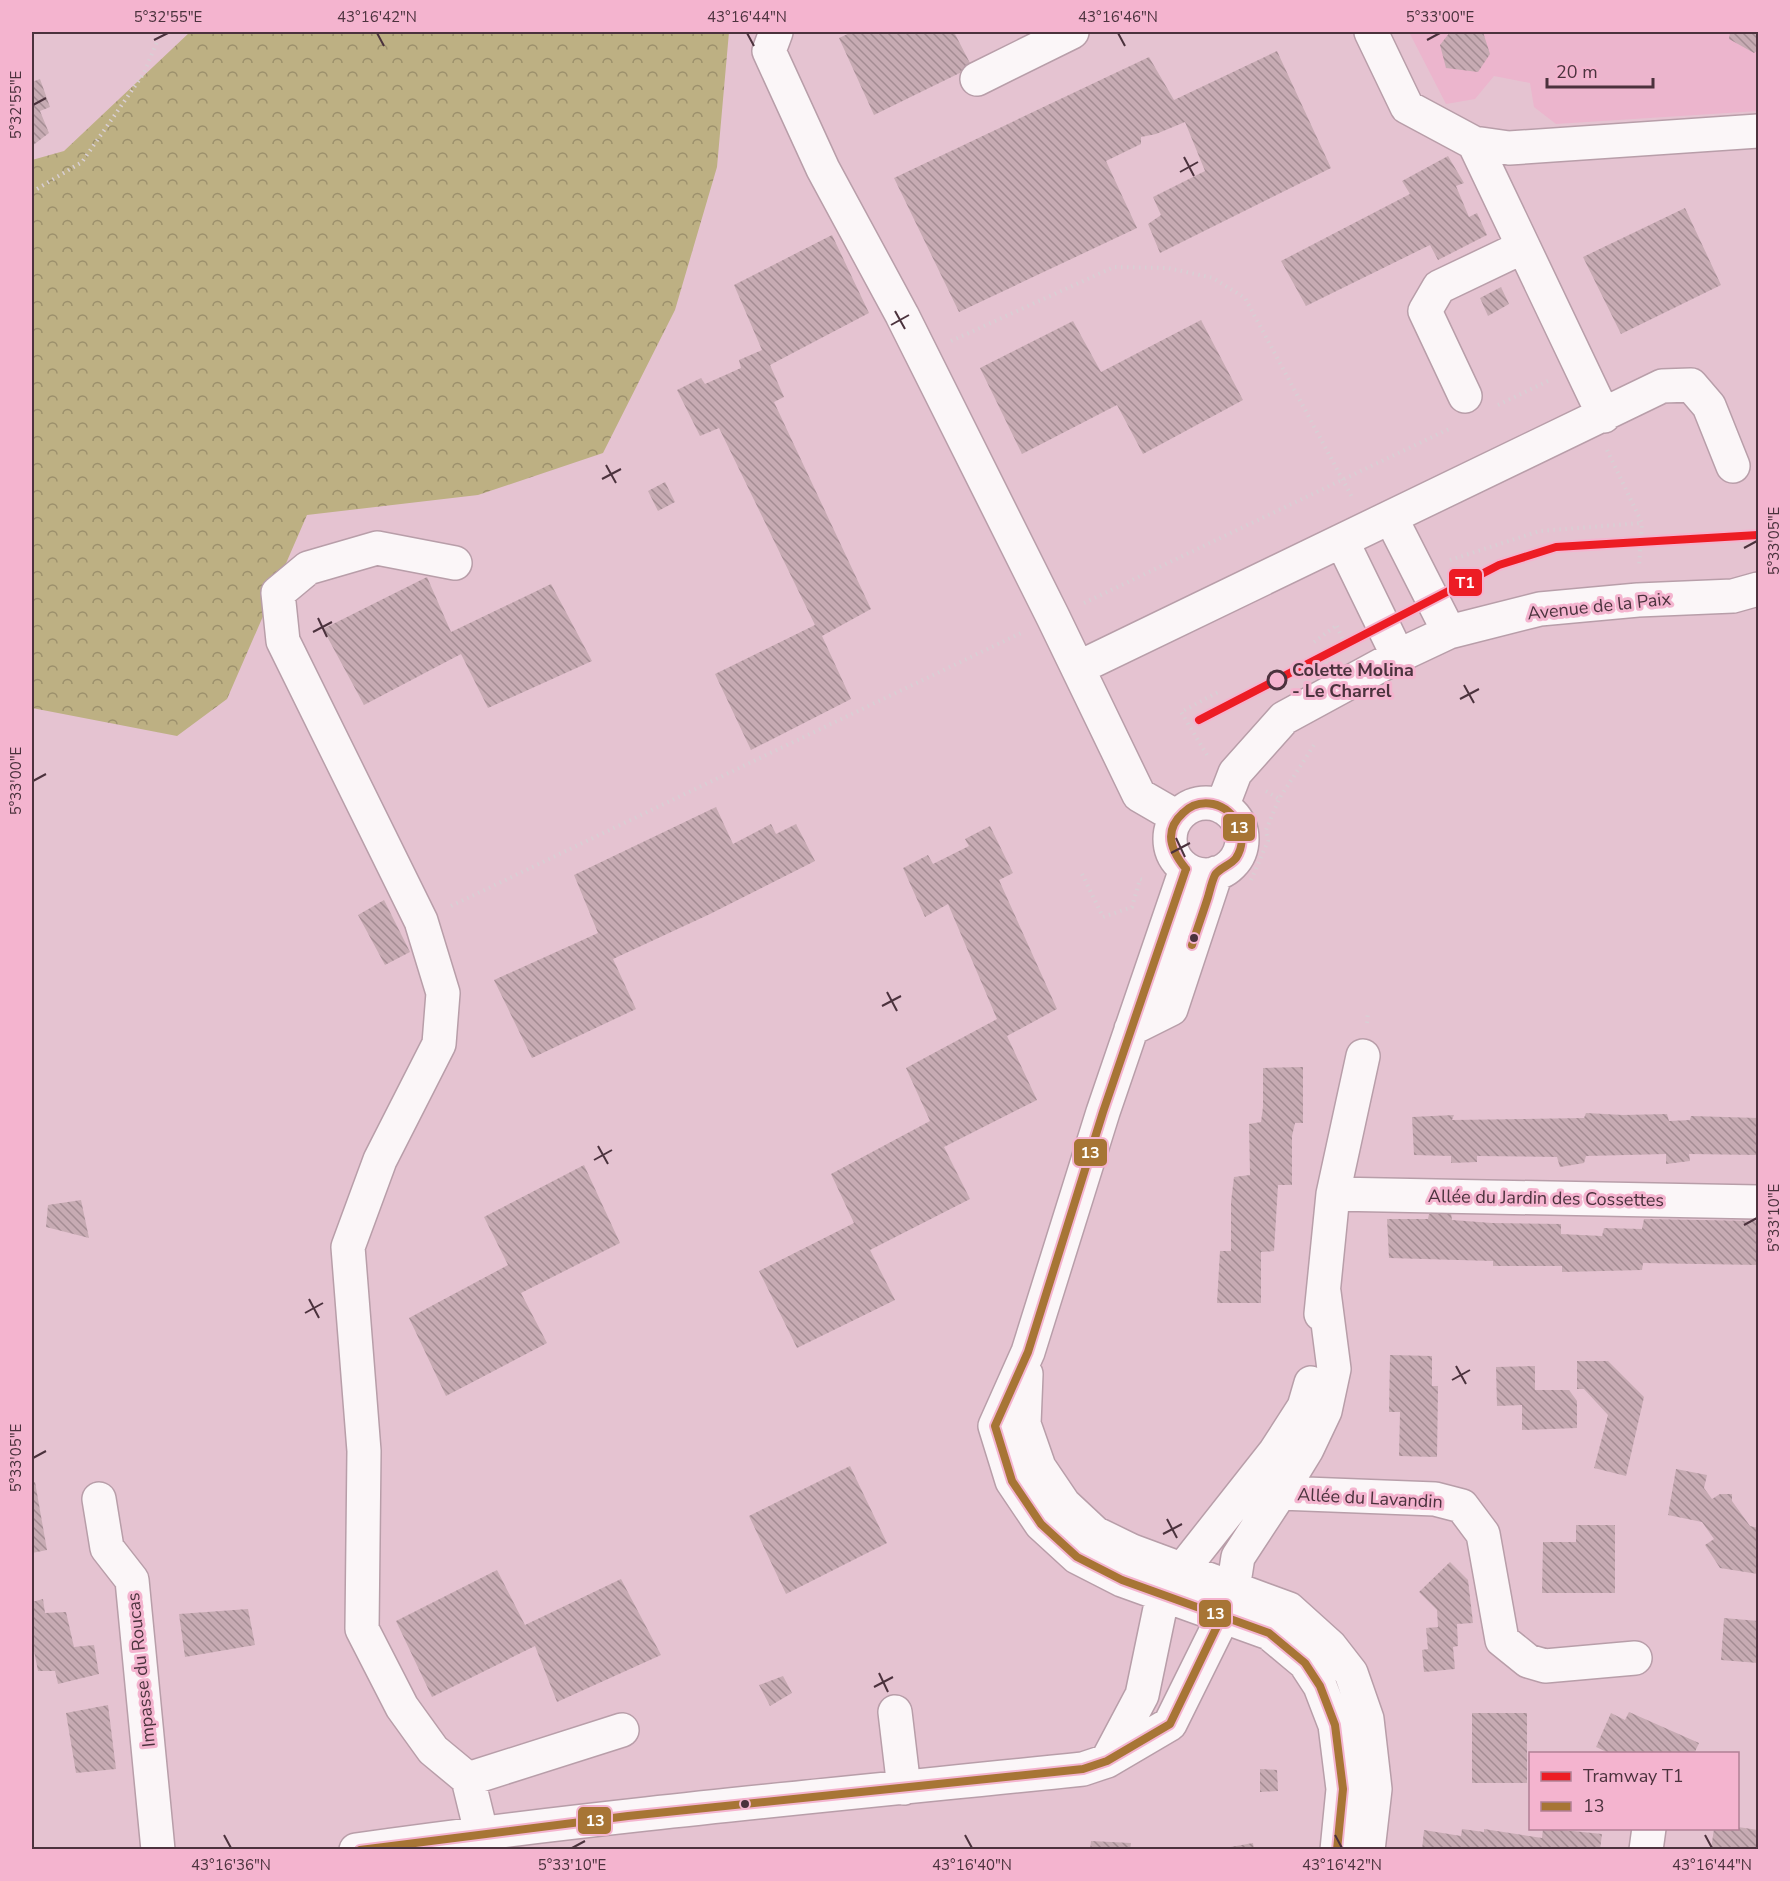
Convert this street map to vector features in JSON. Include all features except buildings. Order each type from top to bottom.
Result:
[{"type":"street","points":[[776,32],[769,51],[824,168],[922,354],[1139,795],[1177,817]]},
{"type":"street","points":[[976,79],[1072,32]]},
{"type":"street","points":[[1371,32],[1407,107],[1474,143],[1509,148],[1758,131]]},
{"type":"street","points":[[1474,143],[1580,365],[1598,418]]},
{"type":"street","points":[[1474,409],[1425,311],[1439,287],[1523,247]]},
{"type":"street","points":[[1078,668],[1662,386],[1691,385],[1709,406],[1733,466]]},
{"type":"street","points":[[1367,530],[1420,575],[1449,632]]},
{"type":"street","points":[[1367,530],[1370,600],[1398,656]]},
{"type":"street","points":[[455,564],[377,548],[308,568],[278,593],[283,640],[421,921],[443,993],[439,1044],[380,1160],[348,1247],[364,1451],[362,1629],[402,1707],[433,1750],[468,1779],[481,1832]]},
{"type":"street","name":"Avenue de la Paix","points":[[1222,807],[1235,773],[1284,718],[1398,656],[1449,632],[1540,609],[1638,600],[1733,596],[1758,589]]},
{"type":"street","points":[[1213,803],[1232,813],[1238,822],[1242,844],[1233,863],[1194,878],[1179,862],[1171,845],[1170,835],[1177,817],[1193,805],[1213,803]]},
{"type":"street","points":[[1194,878],[1171,1010],[1131,1029],[1028,1352],[1024,1424],[1039,1467],[1064,1504],[1095,1533],[1132,1551],[1269,1633],[1305,1663],[1320,1686],[1335,1725],[1344,1789],[1337,1850]]},
{"type":"street","points":[[1107,1761],[1275,1452],[1304,1407],[1315,1368],[1333,1194],[1363,1056]]},
{"type":"street","name":"Allée du Jardin des Cossettes","points":[[1333,1194],[1758,1202]]},
{"type":"street","points":[[356,1850],[481,1832],[1083,1769],[1107,1761],[1170,1724],[1200,1592],[1238,1557],[1281,1493],[1307,1449],[1325,1411],[1334,1369],[1324,1292]]},
{"type":"street","name":"Allée du Lavandin","points":[[1281,1493],[1435,1499],[1462,1506],[1484,1534],[1502,1640],[1528,1661],[1545,1666],[1635,1658]]},
{"type":"street","name":"Impasse du Roucas","points":[[99,1499],[107,1548],[132,1580],[159,1850]]},
{"type":"street","points":[[1200,1592],[1289,1609],[1330,1646],[1351,1673],[1367,1719],[1375,1789],[1368,1850]]},
{"type":"street","points":[[895,1712],[904,1788]]},
{"type":"street","points":[[468,1779],[622,1730]]},
{"type":"street","points":[[1646,1850],[1649,1830]]},
{"type":"path","points":[[32,192],[82,162],[144,73],[161,32]]},
{"type":"path","points":[[922,354],[1114,267],[1168,268],[1213,278],[1245,298],[1344,481],[1367,530]]},
{"type":"path","points":[[421,921],[1053,617],[1344,481],[1474,409],[1580,365]]},
{"type":"path","points":[[1598,418],[1642,523],[1638,600]]},
{"type":"path","points":[[1420,575],[1456,557],[1540,531],[1642,523]]},
{"type":"path","points":[[1314,642],[1370,600]]},
{"type":"path","points":[[1336,626],[1360,677]]},
{"type":"path","points":[[1249,884],[1268,841],[1266,830],[1279,799],[1321,736]]},
{"type":"path","points":[[1082,874],[1103,917],[1132,907],[1140,879],[1194,878]]},
{"type":"shaded area","points":[[1409,32],[1758,32],[1758,111],[1556,124],[1534,107],[1530,83],[1494,76],[1475,99],[1446,104]]},
{"type":"green space","points":[[190,32],[729,32],[717,167],[675,310],[603,453],[478,495],[307,515],[227,699],[177,736],[32,708],[32,160],[64,151]]},
{"type":"tram line","name":"T1","points":[[1199,720],[1499,565],[1556,547],[1758,535]]},
{"type":"transit line","name":"13","points":[[1186,869],[1173,848],[1171,841],[1173,827],[1186,810],[1197,805],[1209,803],[1221,807],[1234,818],[1242,841],[1236,858],[1215,875],[1192,945]]},
{"type":"transit line","name":"13","points":[[1186,869],[1103,1112],[1028,1352],[995,1426],[1012,1481],[1041,1524],[1077,1557],[1122,1580],[1269,1633],[1305,1663],[1320,1686],[1335,1725],[1343,1789],[1337,1850]]},
{"type":"transit line","name":"13","points":[[360,1850],[628,1816],[1083,1769],[1107,1761],[1170,1724],[1222,1616]]},
{"type":"place","name":"Colette Molina - Le Charrel","points":[[1277,680]]}]
